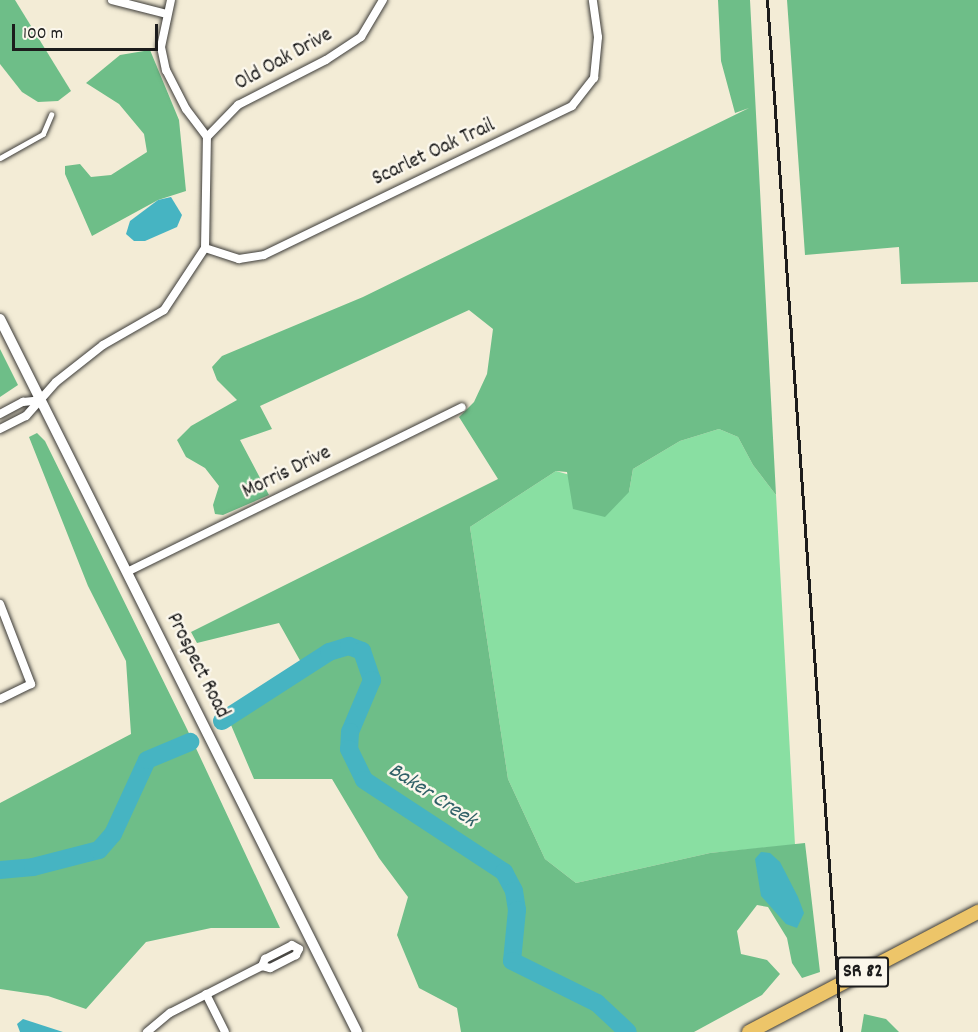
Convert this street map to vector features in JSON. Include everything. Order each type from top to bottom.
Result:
[{"type":"main road","name":"SR 82","points":[[749,1032],[978,912]]},
{"type":"street","points":[[112,0],[166,14]]},
{"type":"street","points":[[0,429],[26,416],[56,382],[103,345],[164,310],[205,248],[207,137],[186,109],[166,70],[161,47],[166,14],[171,0]]},
{"type":"street","name":"Old Oak Drive","points":[[207,137],[238,105],[326,60],[361,37],[383,0]]},
{"type":"street","name":"Scarlet Oak Trail","points":[[205,248],[239,259],[264,255],[572,106],[594,78],[598,37],[593,0]]},
{"type":"street","name":"Prospect Road","points":[[0,319],[357,1032]]},
{"type":"street","points":[[0,414],[23,402],[40,400]]},
{"type":"street","name":"Morris Drive","points":[[127,572],[462,407]]},
{"type":"street","points":[[0,604],[31,684],[0,699]]},
{"type":"street","points":[[147,1032],[170,1013],[262,966],[270,968],[296,955],[299,949],[312,942]]},
{"type":"street","points":[[207,994],[225,1032]]},
{"type":"lane","points":[[0,158],[43,134],[51,115]]},
{"type":"green space","points":[[0,0],[15,0],[71,91],[58,101],[38,102],[22,92],[0,64]]},
{"type":"green space","points":[[718,0],[750,0],[776,495],[753,465],[738,437],[719,429],[680,441],[633,469],[629,492],[605,517],[573,509],[567,472],[556,471],[470,527],[508,779],[545,859],[576,883],[710,853],[805,843],[820,972],[802,978],[792,963],[787,938],[768,907],[757,905],[737,931],[741,954],[767,960],[780,974],[762,995],[694,1032],[461,1032],[457,1008],[419,988],[397,935],[408,897],[379,858],[332,779],[254,779],[231,725],[307,673],[279,623],[197,643],[191,632],[498,479],[459,417],[474,402],[487,374],[493,329],[469,310],[260,406],[272,429],[240,440],[269,495],[223,515],[215,514],[213,505],[219,486],[205,468],[186,457],[177,440],[191,426],[237,400],[217,380],[212,367],[222,356],[363,297],[749,108],[735,113],[721,61]]},
{"type":"green space","points":[[787,0],[978,0],[978,282],[901,284],[899,247],[805,255]]},
{"type":"green space","points":[[150,50],[179,120],[186,191],[158,200],[92,236],[65,174],[65,166],[80,164],[91,177],[111,175],[147,152],[144,134],[119,104],[86,83],[120,55]]},
{"type":"green space","points":[[0,349],[18,385],[0,397]]},
{"type":"green space","points":[[719,429],[738,437],[753,465],[776,495],[795,845],[710,853],[576,883],[545,859],[508,779],[470,527],[556,471],[629,492],[633,469],[680,441]]},
{"type":"green space","points":[[37,433],[45,441],[187,729],[280,928],[211,928],[146,942],[86,1009],[48,996],[0,989],[0,803],[131,734],[126,661],[88,586],[29,437]]},
{"type":"green space","points":[[864,1014],[886,1019],[899,1032],[861,1032]]},
{"type":"water","points":[[171,197],[182,215],[177,227],[145,241],[134,241],[126,234],[130,221],[158,200]]},
{"type":"water","points":[[761,852],[770,853],[780,862],[798,897],[804,913],[797,928],[786,924],[761,896],[755,859]]},
{"type":"water","points":[[23,1019],[63,1032],[20,1032],[17,1024]]},
{"type":"waterway","name":"Baker Creek","points":[[222,721],[329,652],[349,646],[362,651],[372,680],[350,732],[349,749],[364,780],[504,872],[514,891],[517,910],[512,961],[597,1003],[628,1032]]},
{"type":"waterway","name":"Baker Creek","points":[[0,870],[33,867],[99,850],[113,834],[147,760],[190,742]]},
{"type":"railway","points":[[767,0],[841,1032]]}]
